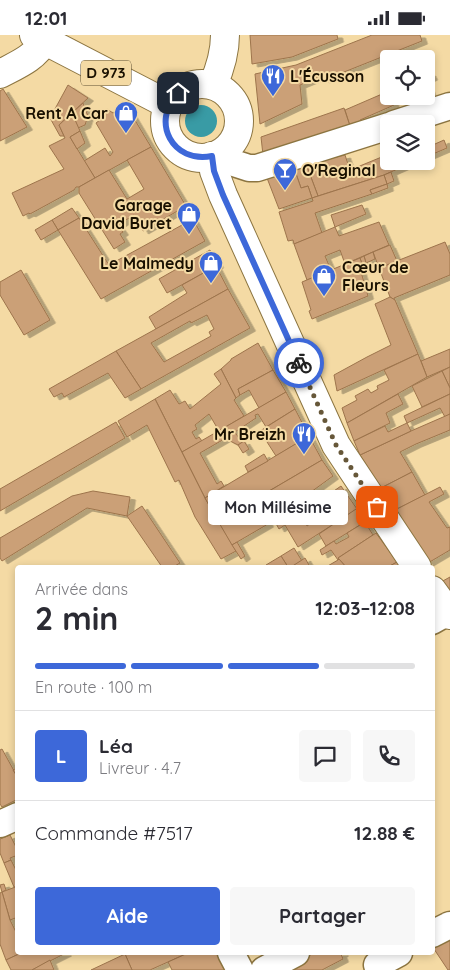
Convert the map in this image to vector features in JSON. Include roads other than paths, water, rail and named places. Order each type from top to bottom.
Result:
[{"type":"main road","points":[[213,85],[225,47],[225,35]]},
{"type":"main road","points":[[0,74],[40,50],[39,38]]},
{"type":"main road","name":"D 973","points":[[39,38],[169,105]]},
{"type":"main road","points":[[198,84],[213,85],[231,97],[235,103],[239,117],[237,132],[225,149],[212,156],[199,157],[187,154],[176,147],[166,130],[165,117],[169,105],[172,98],[184,89],[198,84]]},
{"type":"main road","points":[[212,156],[214,171],[223,195],[336,445],[416,565]]},
{"type":"main road","points":[[435,596],[444,616]]},
{"type":"street","points":[[422,115],[450,106]]},
{"type":"street","points":[[212,156],[249,168],[257,168],[380,129]]},
{"type":"street","points":[[0,824],[15,817]]},
{"type":"street","points":[[435,932],[450,925]]},
{"type":"street","points":[[232,955],[240,970]]},
{"type":"street","points":[[264,970],[292,955]]},
{"type":"water","points":[[201,105],[213,109],[217,121],[213,133],[201,137],[189,133],[185,121],[189,109]]},
{"type":"place","name":"L'Écusson","points":[[273,97]]},
{"type":"place","name":"Rent A Car","points":[[126,134]]},
{"type":"place","name":"O'Reginal","points":[[285,191]]},
{"type":"place","name":"Garage David Buret","points":[[189,235]]},
{"type":"place","name":"Le Malmedy","points":[[211,284]]},
{"type":"place","name":"Cœur de Fleurs","points":[[324,297]]},
{"type":"place","name":"Mr Breizh","points":[[304,455]]},
{"type":"place","name":"Mon Millésime","points":[[377,507]]}]
